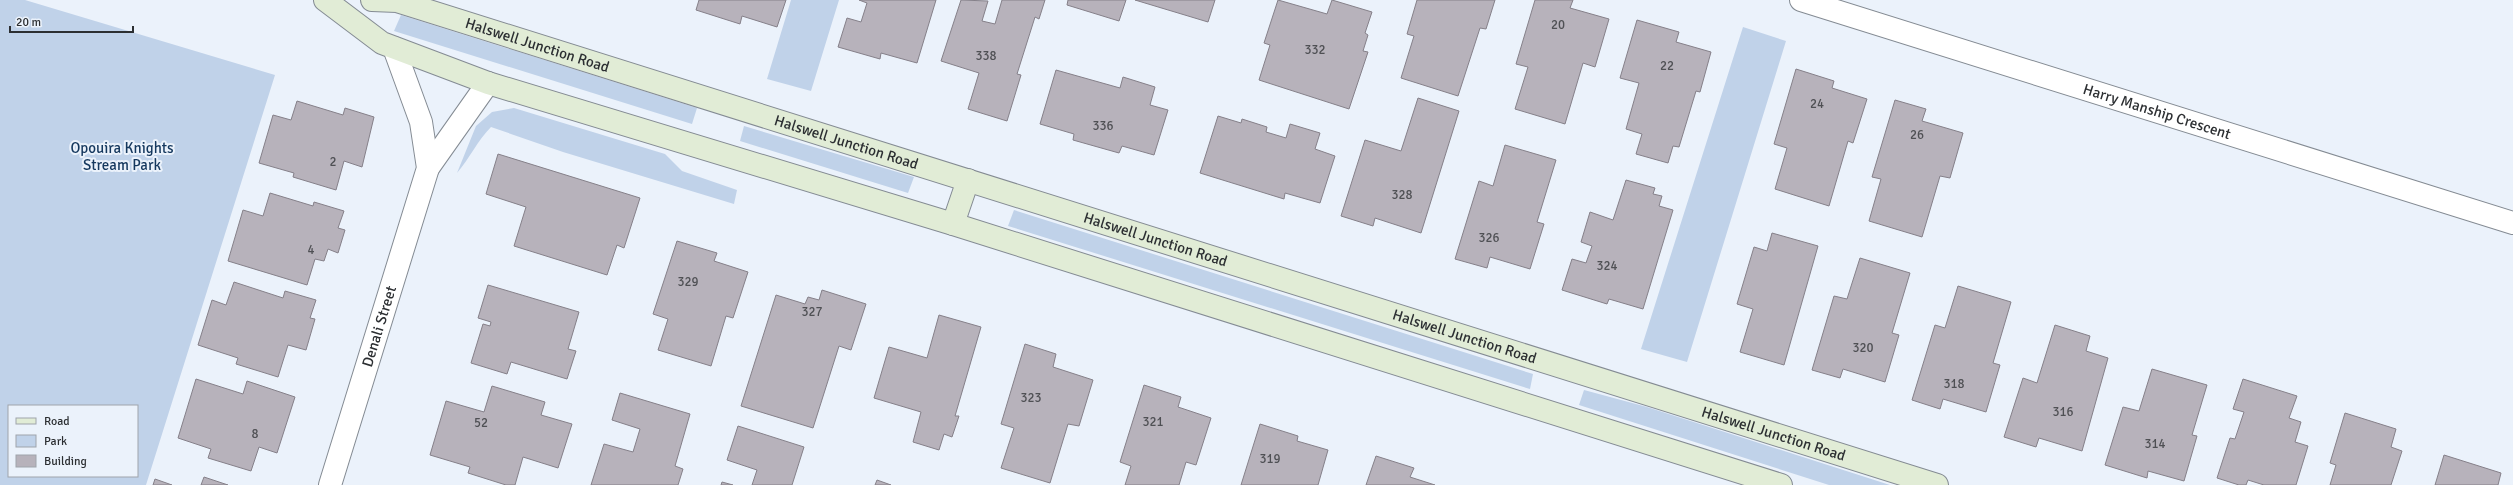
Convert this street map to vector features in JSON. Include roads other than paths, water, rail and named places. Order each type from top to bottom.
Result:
[{"type":"main road","points":[[325,0],[382,43],[488,83],[953,224],[1781,485]]},
{"type":"main road","name":"Halswell Junction Road","points":[[372,0],[398,1],[1937,485]]},
{"type":"main road","points":[[953,224],[968,180]]},
{"type":"street","name":"Harry Manship Crescent","points":[[1809,1],[2513,224]]},
{"type":"street","name":"Denali Street","points":[[394,48],[421,122],[428,168]]},
{"type":"street","name":"Denali Street","points":[[330,485],[428,168],[488,83]]},
{"type":"park label","name":"Opouira Knights Stream Park","points":[[122,156]]}]
